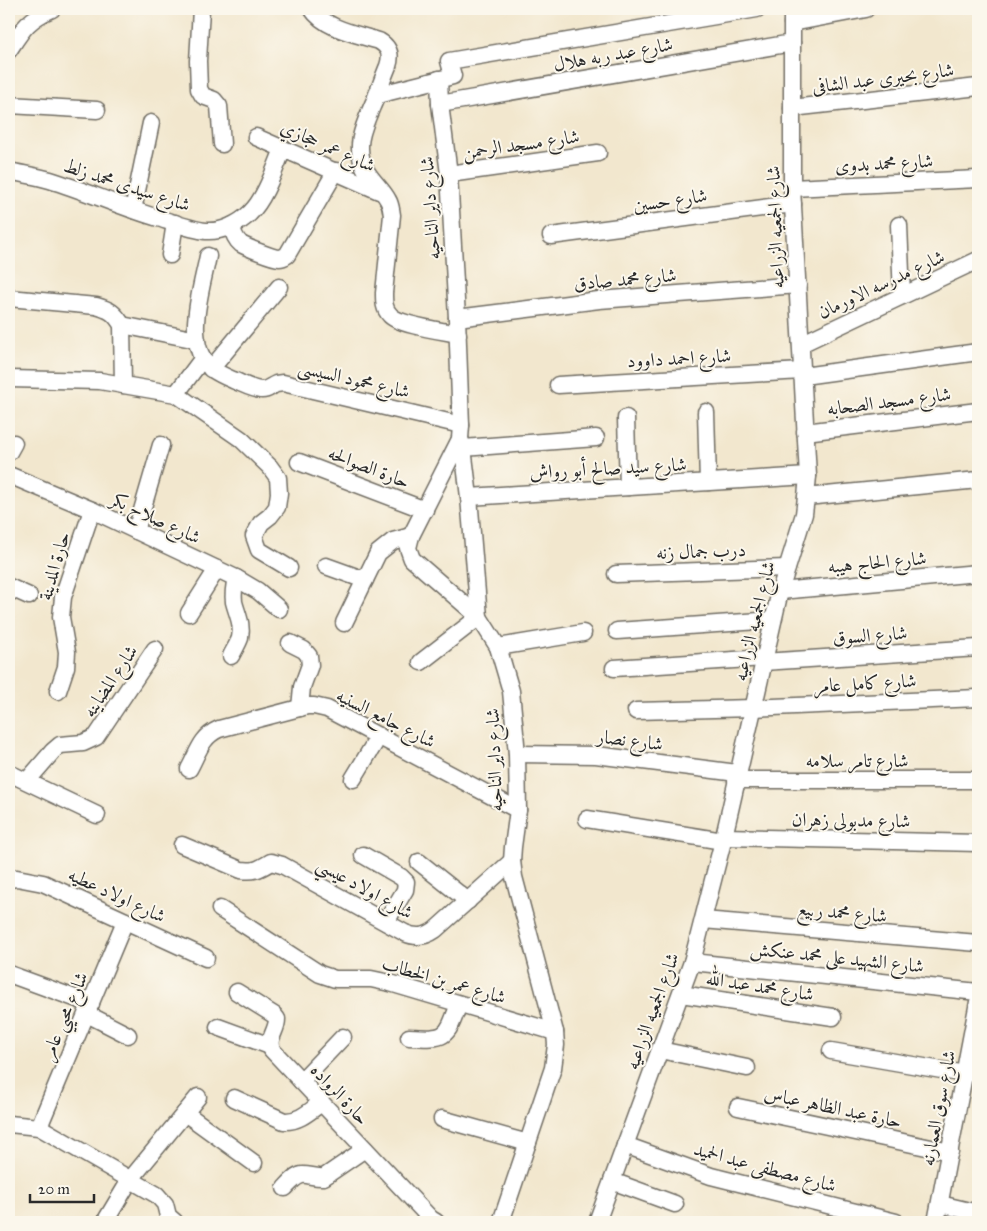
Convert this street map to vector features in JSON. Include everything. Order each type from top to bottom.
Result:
[{"type":"street","points":[[9,50],[23,28],[38,15],[52,9]]},
{"type":"street","points":[[201,9],[198,61],[199,89],[203,96],[214,100],[219,106],[222,144]]},
{"type":"street","name":"شارع داير الناحيه","points":[[312,9],[324,22],[379,41],[388,48],[390,54],[390,60],[361,133],[359,150],[370,178],[388,199],[392,215],[384,306],[391,317],[402,322],[458,326]]},
{"type":"street","points":[[376,95],[453,76],[449,60],[758,9]]},
{"type":"street","points":[[792,16],[866,9]]},
{"type":"street","name":"شارع الجمعيه الزراعيه","points":[[598,1222],[692,962],[723,839],[780,591],[800,529],[806,498],[808,476],[793,196],[792,16]]},
{"type":"street","name":"شارع عبد ربه هلال","points":[[440,104],[792,43]]},
{"type":"street","name":"شارع داير الناحيه","points":[[439,79],[440,104],[449,174],[458,326],[461,437],[411,536],[408,548],[412,559],[479,616],[498,647],[511,691],[517,754],[518,810],[512,861],[514,877],[555,1032],[556,1045],[553,1068],[501,1222]]},
{"type":"street","name":"شارع بحيرى عبد الشافى","points":[[792,108],[978,87]]},
{"type":"street","points":[[9,105],[97,110]]},
{"type":"street","points":[[133,210],[151,123]]},
{"type":"street","name":"شارع عمر حجازي","points":[[256,137],[383,193]]},
{"type":"street","name":"شارع سيدى محمد زلط","points":[[9,171],[50,180],[174,223],[205,231],[219,230],[232,226],[242,220],[260,202],[283,149]]},
{"type":"street","name":"شارع مسجد الرحمن","points":[[449,174],[598,153]]},
{"type":"street","points":[[232,226],[236,239],[241,244],[273,257],[282,257],[289,252],[336,171]]},
{"type":"street","name":"شارع محمد بدوى","points":[[793,196],[978,179]]},
{"type":"street","name":"شارع حسين","points":[[551,236],[793,196]]},
{"type":"street","points":[[170,255],[174,223]]},
{"type":"street","points":[[899,225],[902,296]]},
{"type":"street","points":[[207,363],[196,340],[195,328],[208,256]]},
{"type":"street","name":"شارع مدرسه الاورمان","points":[[801,344],[978,260]]},
{"type":"street","name":"شارع محمد صادق","points":[[458,326],[599,300],[798,285]]},
{"type":"street","points":[[176,394],[279,287]]},
{"type":"street","points":[[9,298],[96,306],[108,309],[118,318],[122,325],[123,385]]},
{"type":"street","points":[[122,325],[196,340]]},
{"type":"street","name":"شارع احمد داوود","points":[[558,385],[802,374],[978,352]]},
{"type":"street","name":"شارع محمود السيسى","points":[[207,363],[222,376],[254,388],[262,390],[283,383],[461,437],[596,438]]},
{"type":"street","points":[[9,379],[100,381],[176,394],[241,439],[270,466],[278,478],[277,507],[261,523],[254,536],[259,550],[289,568]]},
{"type":"street","name":"شارع مسجد الصحابه","points":[[805,432],[978,411]]},
{"type":"street","points":[[706,412],[708,482]]},
{"type":"street","points":[[626,418],[628,487]]},
{"type":"street","points":[[421,662],[479,616],[469,496],[461,437]]},
{"type":"street","points":[[136,531],[161,445]]},
{"type":"street","name":"حارة الصوالحه","points":[[299,462],[425,510]]},
{"type":"street","name":"شارع صلاح بكر","points":[[9,475],[92,510],[236,578],[258,591],[279,609]]},
{"type":"street","name":"شارع سيد صالح أبو رواش","points":[[469,496],[808,476]]},
{"type":"street","points":[[806,498],[978,480]]},
{"type":"street","name":"حارة المدينة","points":[[58,691],[66,667],[67,652],[61,618],[63,597],[92,510]]},
{"type":"street","points":[[344,623],[378,552],[393,541],[411,536]]},
{"type":"street","points":[[326,566],[365,580]]},
{"type":"street","name":"درب جمال زنه","points":[[616,574],[786,568]]},
{"type":"street","points":[[190,613],[217,569]]},
{"type":"street","name":"شارع الحاج هيبه","points":[[780,591],[978,573]]},
{"type":"street","points":[[231,656],[240,638],[241,628],[240,618],[234,601],[236,578]]},
{"type":"street","points":[[9,588],[29,596]]},
{"type":"street","points":[[617,631],[773,620]]},
{"type":"street","points":[[498,647],[583,633]]},
{"type":"street","points":[[290,643],[304,650],[309,656],[310,665],[302,687],[300,708]]},
{"type":"street","name":"شارع السوق","points":[[614,668],[978,648]]},
{"type":"street","name":"شارع المضاينه","points":[[27,781],[53,751],[60,746],[84,743],[96,737],[155,649]]},
{"type":"street","name":"شارع كامل عامر","points":[[636,711],[978,698]]},
{"type":"street","name":"شارع جامع السنيه","points":[[190,769],[205,739],[211,733],[219,729],[314,706],[327,709],[518,810]]},
{"type":"street","points":[[353,778],[379,736]]},
{"type":"street","name":"شارع نصار","points":[[517,754],[596,755],[737,776]]},
{"type":"street","points":[[9,773],[97,815]]},
{"type":"street","name":"شارع تامر سلامه","points":[[737,776],[978,780]]},
{"type":"street","name":"شارع مدبولى زهران","points":[[587,819],[723,839],[978,843]]},
{"type":"street","name":"شارع اولاد عيسي","points":[[182,845],[241,870],[251,872],[271,862],[282,865],[417,937],[424,936],[435,930],[512,861]]},
{"type":"street","points":[[363,855],[401,877],[406,882],[405,890],[386,922]]},
{"type":"street","points":[[419,862],[468,901]]},
{"type":"street","name":"شارع اولاد عطيه","points":[[9,879],[17,878],[43,883],[206,958]]},
{"type":"street","name":"شارع عمر بن الخطاب","points":[[220,909],[320,974],[335,979],[371,979],[390,983],[555,1032]]},
{"type":"street","name":"شارع محمد ربيع","points":[[703,920],[978,943]]},
{"type":"street","name":"شارع محيي عامر","points":[[39,1127],[125,921]]},
{"type":"street","name":"شارع الشهيد على محمد عنكش","points":[[692,962],[978,992]]},
{"type":"street","points":[[9,974],[89,1009],[128,1035]]},
{"type":"street","points":[[218,1028],[270,1046],[270,1039],[277,1025],[277,1019],[274,1015],[238,992]]},
{"type":"street","name":"شارع محمد عبد الله","points":[[681,994],[833,1017]]},
{"type":"street","name":"شارع سوق العمارنه","points":[[936,1222],[978,1002]]},
{"type":"street","points":[[409,1037],[431,1039],[442,1036],[450,1028],[459,1004]]},
{"type":"street","points":[[301,1081],[343,1037]]},
{"type":"street","name":"حارة الرواده","points":[[270,1046],[430,1219],[436,1222]]},
{"type":"street","points":[[660,1050],[747,1068]]},
{"type":"street","points":[[831,1051],[965,1074]]},
{"type":"street","points":[[106,1220],[130,1180],[198,1097]]},
{"type":"street","points":[[234,1098],[292,1122],[321,1103]]},
{"type":"street","name":"حارة عبد الظاهر عباس","points":[[738,1107],[950,1152]]},
{"type":"street","points":[[185,1112],[254,1163]]},
{"type":"street","points":[[442,1119],[528,1142]]},
{"type":"street","points":[[9,1124],[39,1127],[157,1195],[165,1204],[169,1220]]},
{"type":"street","name":"شارع مصطفى عبد الحميد","points":[[625,1145],[711,1176],[896,1222]]},
{"type":"street","points":[[285,1188],[302,1175],[317,1178],[324,1177],[365,1149]]},
{"type":"street","points":[[612,1182],[675,1204]]},
{"type":"street","points":[[940,1204],[978,1213]]}]
